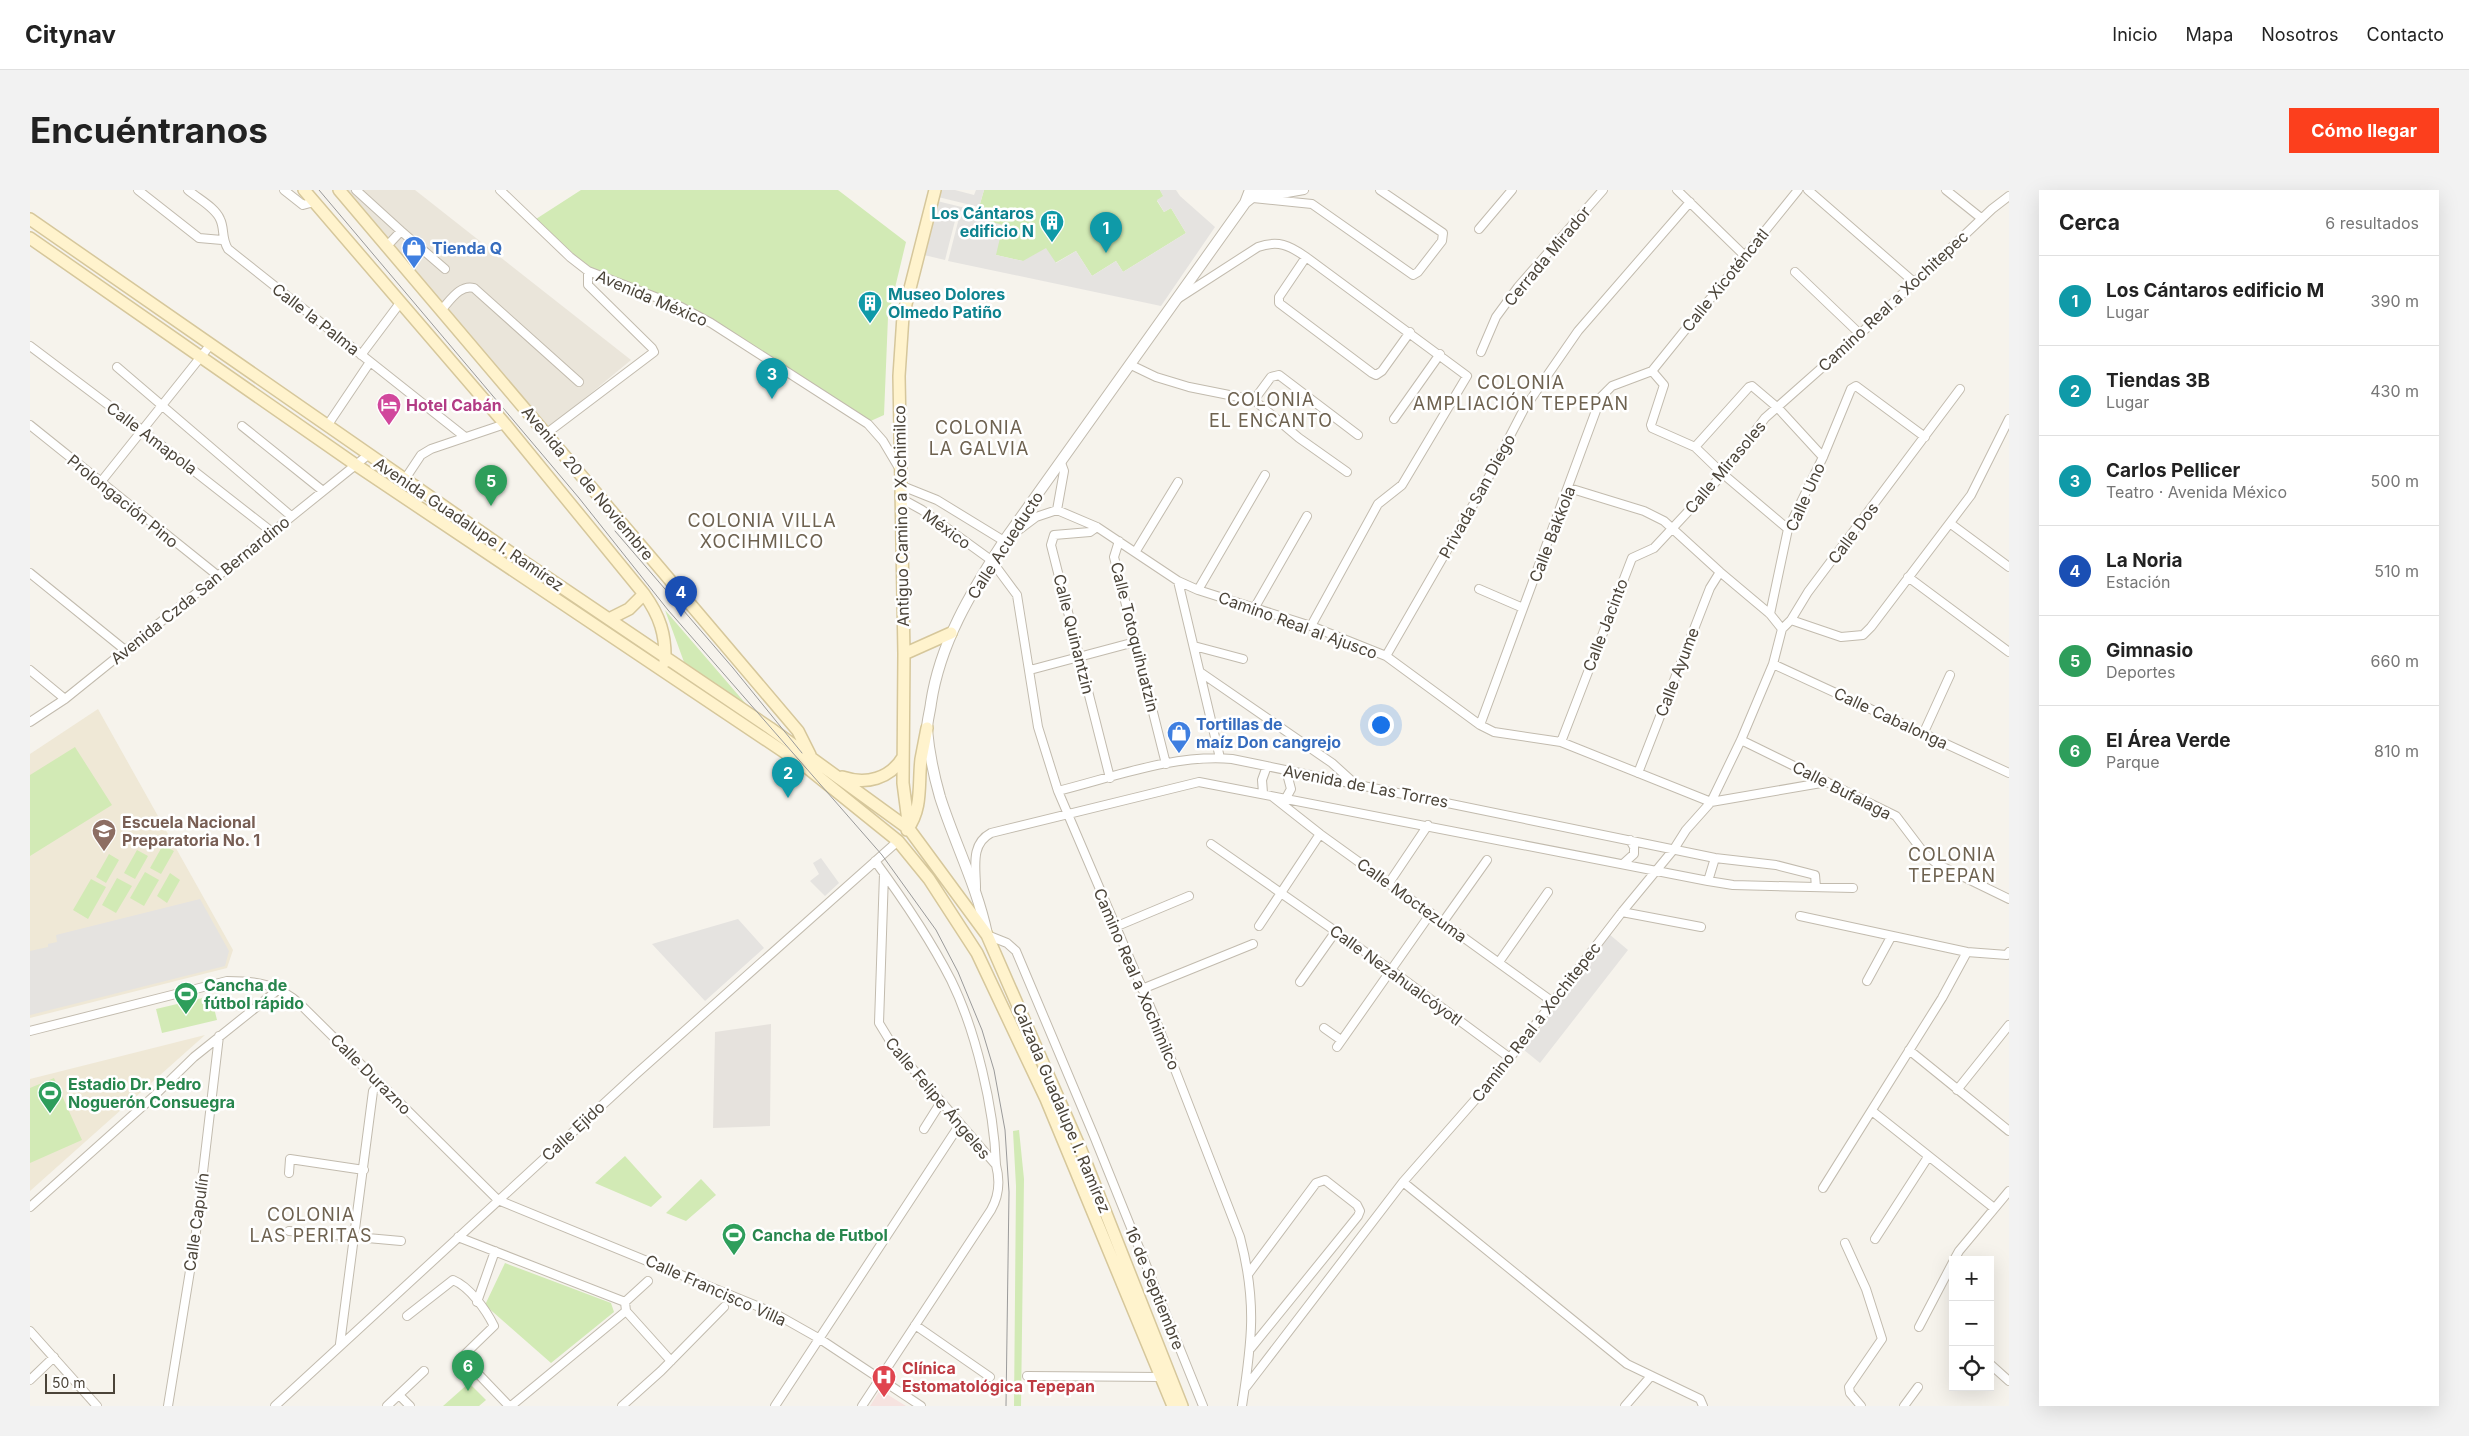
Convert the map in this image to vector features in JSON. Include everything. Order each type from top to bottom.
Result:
[{"type":"main road","name":"Avenida 20 de Noviembre","points":[[304,190],[505,424],[644,594],[657,615],[663,631],[664,671]]},
{"type":"main road","name":"Avenida 20 de Noviembre","points":[[339,190],[798,731],[811,757]]},
{"type":"main road","name":"Antiguo Camino a Xochimilco","points":[[908,829],[903,783],[904,654],[899,376],[903,316],[935,190]]},
{"type":"main road","name":"Avenida Guadalupe I. Ramírez","points":[[30,219],[327,426],[837,775],[908,829]]},
{"type":"main road","name":"Avenida Guadalupe I. Ramírez","points":[[30,238],[356,465],[822,778],[898,841]]},
{"type":"main road","points":[[609,619],[629,609],[644,594]]},
{"type":"main road","points":[[904,654],[951,633]]},
{"type":"main road","points":[[898,841],[908,829],[919,805],[921,760],[927,728]]},
{"type":"main road","points":[[837,775],[851,780],[867,781],[885,775],[896,768],[903,757]]},
{"type":"main road","name":"Calzada Guadalupe I. Ramírez","points":[[908,829],[987,935],[1082,1150],[1182,1406]]},
{"type":"main road","name":"Calzada Guadalupe I. Ramírez","points":[[898,841],[934,886],[976,954],[1046,1099],[1172,1406]]},
{"type":"street","points":[[138,190],[199,238],[222,240],[221,220],[216,213],[188,190]]},
{"type":"street","points":[[284,190],[303,205],[314,202]]},
{"type":"street","points":[[356,190],[445,269]]},
{"type":"street","name":"Avenida México","points":[[500,190],[570,257],[588,271],[681,307],[711,323],[790,372],[868,424],[883,441],[901,472]]},
{"type":"street","points":[[1254,195],[1304,190]]},
{"type":"street","points":[[1254,195],[1312,204],[1413,275],[1418,272],[1442,241],[1443,233],[1380,190]]},
{"type":"street","points":[[1479,229],[1512,190]]},
{"type":"street","name":"Cerrada Mirador","points":[[1481,352],[1496,317],[1518,288],[1603,190]]},
{"type":"street","points":[[1677,190],[1745,256]]},
{"type":"street","name":"Calle Xicoténcatl","points":[[1652,371],[1798,190]]},
{"type":"street","points":[[1808,190],[1915,283]]},
{"type":"street","points":[[1946,190],[1981,218]]},
{"type":"street","name":"Calle Acueducto","points":[[987,935],[976,891],[940,796],[933,769],[927,728],[935,682],[951,633],[991,560],[1004,541],[1176,300],[1254,195]]},
{"type":"street","name":"Camino Real a Xochitepec","points":[[1778,408],[1915,283],[1981,218],[2009,196]]},
{"type":"street","name":"Privada San Diego","points":[[1386,656],[1484,486],[1524,409],[1578,331],[1690,202]]},
{"type":"street","points":[[387,246],[401,231]]},
{"type":"street","name":"Calle la Palma","points":[[222,240],[228,249],[464,437]]},
{"type":"street","points":[[1176,300],[1242,256],[1271,242],[1282,243],[1306,257],[1466,372],[1466,380],[1402,485],[1378,504],[1311,626]]},
{"type":"street","points":[[1306,257],[1279,297],[1279,302],[1372,373],[1376,375],[1382,371],[1410,332]]},
{"type":"street","points":[[547,433],[654,352],[588,285],[588,271]]},
{"type":"street","points":[[1795,272],[1860,334]]},
{"type":"street","points":[[441,310],[461,289],[469,286],[474,288],[579,382]]},
{"type":"street","points":[[361,355],[400,303]]},
{"type":"street","points":[[100,483],[211,344]]},
{"type":"street","name":"Calle Amapola","points":[[30,346],[272,532]]},
{"type":"street","points":[[1394,419],[1440,354]]},
{"type":"street","points":[[327,426],[370,362]]},
{"type":"street","points":[[1130,365],[1156,377],[1189,388],[1254,400],[1299,438],[1347,472]]},
{"type":"street","points":[[117,367],[291,516]]},
{"type":"street","points":[[1652,371],[1664,385],[1652,419],[1652,428],[1695,447],[1723,474],[1788,529]]},
{"type":"street","name":"Calle Bakkola","points":[[1480,725],[1601,397],[1605,390],[1652,371]]},
{"type":"street","points":[[1254,400],[1275,374],[1358,435]]},
{"type":"street","name":"Calle Uno","points":[[1770,614],[1788,529],[1823,457],[1849,392],[1856,386],[1925,437]]},
{"type":"street","points":[[1695,447],[1748,387],[1755,387],[1778,408],[1823,457]]},
{"type":"street","name":"Calle Dos","points":[[1782,629],[1791,620],[1808,592],[1960,389]]},
{"type":"street","name":"Calle Mirasoles","points":[[1674,528],[1723,474],[1765,418],[1778,408]]},
{"type":"street","points":[[1791,620],[1841,637],[1863,635],[1950,524],[1970,495],[2009,419]]},
{"type":"street","points":[[404,479],[421,455],[464,437],[505,424]]},
{"type":"street","name":"Prolongación Pino","points":[[30,426],[217,575]]},
{"type":"street","points":[[242,426],[323,491]]},
{"type":"street","name":"Avenida Czda San Bernardino","points":[[30,722],[65,699],[368,454]]},
{"type":"street","points":[[902,486],[938,500],[1004,541],[1036,517],[1057,510],[1064,472],[1061,462]]},
{"type":"street","points":[[1198,590],[1265,475]]},
{"type":"street","points":[[1136,551],[1178,482]]},
{"type":"street","points":[[1569,488],[1644,511],[1674,528],[1720,572],[1770,614],[1782,629]]},
{"type":"street","name":"México","points":[[902,499],[922,510],[991,560]]},
{"type":"street","name":"Camino Real al Ajusco","points":[[1057,510],[1097,527],[1136,551],[1178,581],[1198,590],[1311,626],[1386,656],[1480,725],[1494,732],[1561,742],[1711,802]]},
{"type":"street","points":[[1255,607],[1307,516]]},
{"type":"street","points":[[1950,524],[2009,567]]},
{"type":"street","name":"Calle Quinantzin","points":[[1097,527],[1090,532],[1054,535],[1051,545],[1110,778]]},
{"type":"street","name":"Calle Jacinto","points":[[1561,742],[1627,567],[1632,558],[1654,548],[1674,528]]},
{"type":"street","name":"Calle Totoquihuatzin","points":[[1119,540],[1114,556],[1166,764]]},
{"type":"street","name":"Camino Real a Xochimilco","points":[[991,560],[1017,595],[1038,728],[1066,814],[1142,989],[1240,1237],[1249,1273],[1252,1300],[1251,1348],[1242,1406]]},
{"type":"street","name":"Calle Ayume","points":[[1638,773],[1710,588],[1720,572]]},
{"type":"street","points":[[30,573],[125,650]]},
{"type":"street","points":[[1908,577],[2009,652]]},
{"type":"street","points":[[1178,581],[1220,758]]},
{"type":"street","points":[[1479,589],[1524,608]]},
{"type":"street","name":"Camino Real a Xochitepec","points":[[1245,1389],[1403,1182],[1510,1058],[1698,815],[1711,802],[1741,740],[1773,664],[1782,629]]},
{"type":"street","points":[[1030,670],[1079,655],[1135,642]]},
{"type":"street","points":[[1194,646],[1243,659]]},
{"type":"street","name":"Calle Cabalonga","points":[[1773,664],[1924,732],[2009,773]]},
{"type":"street","points":[[30,670],[65,699]]},
{"type":"street","points":[[1200,672],[1332,763],[1354,784]]},
{"type":"street","points":[[1924,732],[1950,675]]},
{"type":"street","name":"Calle Bufalaga","points":[[1741,740],[1896,816],[1924,853],[1938,864],[2009,899]]},
{"type":"street","name":"Avenida de Las Torres","points":[[1058,791],[1166,764],[1205,757],[1220,758],[1674,848],[1715,858],[1794,868],[1815,875],[1816,887]]},
{"type":"street","points":[[1263,794],[1262,780],[1267,766]]},
{"type":"street","points":[[1286,770],[1291,789],[1286,798]]},
{"type":"street","name":"Avenida de Las Torres","points":[[976,891],[976,849],[983,837],[990,833],[1199,782],[1428,825],[1708,881],[1733,884],[1853,888]]},
{"type":"street","points":[[1711,802],[1827,782]]},
{"type":"street","name":"Calle Moctezuma","points":[[1272,795],[1320,834],[1553,1002]]},
{"type":"street","points":[[1388,883],[1428,825]]},
{"type":"street","points":[[1259,926],[1320,834]]},
{"type":"street","points":[[1623,864],[1634,854],[1634,848],[1630,840]]},
{"type":"street","name":"Calle Ejido","points":[[275,1406],[498,1200],[898,841]]},
{"type":"street","name":"Calle Nezahualcóyotl","points":[[1211,844],[1391,970],[1510,1058]]},
{"type":"street","points":[[1708,881],[1715,858]]},
{"type":"street","points":[[1443,922],[1487,860]]},
{"type":"street","points":[[875,861],[912,913],[952,982],[975,1045],[983,1080],[996,1164]]},
{"type":"street","name":"Calle Felipe Ángeles","points":[[884,874],[879,1023],[893,1046],[996,1164],[998,1187],[996,1201],[915,1326]]},
{"type":"street","points":[[1499,962],[1548,892]]},
{"type":"street","points":[[1115,927],[1189,896]]},
{"type":"street","points":[[1622,912],[1701,927]]},
{"type":"street","points":[[1337,1048],[1431,913]]},
{"type":"street","points":[[1800,916],[1967,952],[2008,953]]},
{"type":"street","points":[[1300,982],[1336,931]]},
{"type":"street","name":"16 de Septiembre","points":[[987,935],[1007,943],[1016,951],[1094,1136],[1203,1406]]},
{"type":"street","points":[[1866,981],[1891,937]]},
{"type":"street","points":[[1142,989],[1253,944]]},
{"type":"street","points":[[1823,1188],[1942,998],[1967,952]]},
{"type":"street","name":"Calle Durazno","points":[[30,1031],[227,982],[253,981],[279,989],[300,1004],[498,1200]]},
{"type":"street","points":[[30,1206],[153,1097],[194,1057],[279,989]]},
{"type":"street","points":[[1956,1090],[2009,1025]]},
{"type":"street","points":[[1324,1028],[1342,1040]]},
{"type":"street","name":"Calle Capulín","points":[[168,1406],[194,1240],[219,1036]]},
{"type":"street","points":[[1909,1050],[2009,1132]]},
{"type":"street","points":[[340,1344],[373,1091],[380,1084]]},
{"type":"street","points":[[924,1129],[941,1102]]},
{"type":"street","points":[[1872,1111],[1994,1208]]},
{"type":"street","points":[[776,1406],[960,1124]]},
{"type":"street","points":[[1875,1239],[1928,1157]]},
{"type":"street","points":[[288,1173],[290,1159],[364,1170]]},
{"type":"street","points":[[1249,1273],[1316,1182],[1325,1180],[1357,1205],[1360,1210],[1358,1216],[1251,1348]]},
{"type":"street","points":[[1403,1182],[1628,1364],[1700,1400],[1703,1406]]},
{"type":"street","points":[[1957,1256],[2009,1191]]},
{"type":"street","name":"Calle Francisco Villa","points":[[498,1200],[774,1313],[820,1339],[921,1406]]},
{"type":"street","points":[[289,1231],[401,1241]]},
{"type":"street","points":[[458,1237],[624,1302]]},
{"type":"street","points":[[1845,1243],[1866,1289],[1882,1338],[1849,1387],[1850,1393],[1861,1406]]},
{"type":"street","points":[[478,1302],[495,1251]]},
{"type":"street","points":[[1919,1327],[1949,1269]]},
{"type":"street","points":[[407,1316],[453,1280],[460,1282],[478,1302],[494,1326],[462,1357],[510,1406],[626,1311]]},
{"type":"street","points":[[624,1302],[648,1280]]},
{"type":"street","points":[[624,1302],[626,1311],[672,1361]]},
{"type":"street","points":[[622,1406],[672,1361],[724,1307]]},
{"type":"street","points":[[862,1406],[915,1326],[990,1377]]},
{"type":"street","points":[[30,1331],[97,1406]]},
{"type":"street","points":[[30,1380],[54,1358]]},
{"type":"street","points":[[1994,1368],[2009,1381]]},
{"type":"street","points":[[387,1406],[424,1371]]},
{"type":"street","points":[[1027,1376],[1161,1377]]},
{"type":"street","points":[[1625,1406],[1651,1376]]},
{"type":"street","points":[[1904,1406],[1918,1387]]},
{"type":"street","points":[[399,1395],[410,1406]]},
{"type":"shaded area","points":[[348,190],[415,190],[631,360],[549,428]]},
{"type":"shaded area","points":[[940,190],[955,190],[974,195],[976,190],[984,190],[979,207],[938,197]]},
{"type":"shaded area","points":[[1160,190],[1176,190],[1180,196],[1215,227],[1161,306],[948,261],[959,218],[956,217],[945,260],[924,255],[937,201],[978,211],[977,218],[1003,225],[996,255],[1023,261],[1046,248],[1056,263],[1076,251],[1092,276],[1116,261],[1123,272],[1186,233],[1171,208],[1164,212],[1157,200],[1163,196]]},
{"type":"shaded area","name":"Escuela Nacional Preparatoria No. 1","points":[[98,709],[233,950],[227,968],[30,1018],[30,754]]},
{"type":"shaded area","points":[[821,858],[839,883],[825,896],[810,881],[819,874],[813,863]]},
{"type":"shaded area","points":[[200,899],[229,951],[225,966],[30,1015],[30,951],[48,947],[48,944],[57,942],[56,935]]},
{"type":"shaded area","points":[[738,919],[764,948],[705,1001],[652,944]]},
{"type":"shaded area","points":[[1609,934],[1628,950],[1540,1063],[1524,1050]]},
{"type":"shaded area","points":[[771,1024],[770,1126],[713,1128],[715,1032]]},
{"type":"shaded area","points":[[205,1035],[30,1191],[30,1079]]},
{"type":"shaded area","name":"Clínica Estomatológica Tepepan","points":[[880,1390],[906,1406],[870,1406]]},
{"type":"green space","points":[[581,190],[838,190],[906,242],[888,317],[884,415],[864,424],[788,377],[709,323],[652,292],[595,275],[569,259],[536,219]]},
{"type":"green space","points":[[984,190],[1160,190],[1164,197],[1157,201],[1164,212],[1171,208],[1186,233],[1123,272],[1116,261],[1092,276],[1076,251],[1055,263],[1023,261],[996,255],[976,218]]},
{"type":"green space","points":[[665,610],[752,711],[684,662]]},
{"type":"green space","points":[[75,747],[112,805],[30,856],[30,775]]},
{"type":"green space","points":[[163,845],[174,851],[161,874],[150,868]]},
{"type":"green space","points":[[137,850],[148,856],[135,879],[124,873]]},
{"type":"green space","points":[[109,854],[119,860],[106,883],[96,877]]},
{"type":"green space","points":[[145,872],[159,880],[144,906],[130,898]]},
{"type":"green space","points":[[170,873],[180,880],[167,903],[157,896]]},
{"type":"green space","points":[[117,878],[132,886],[116,913],[102,905]]},
{"type":"green space","points":[[91,879],[106,887],[88,919],[73,910]]},
{"type":"green space","name":"Cancha de fútbol rápido","points":[[211,996],[217,1020],[162,1033],[156,1009]]},
{"type":"green space","name":"Estadio Dr. Pedro Noguerón Consuegra","points":[[54,1078],[82,1140],[30,1163],[30,1088]]},
{"type":"green space","points":[[1019,1130],[1024,1179],[1021,1406],[1014,1406],[1016,1186],[1013,1131]]},
{"type":"green space","points":[[625,1156],[662,1197],[651,1207],[595,1183]]},
{"type":"green space","points":[[701,1179],[716,1195],[686,1221],[666,1213]]},
{"type":"green space","points":[[505,1263],[611,1303],[614,1312],[551,1363],[485,1305]]},
{"type":"green space","points":[[469,1383],[486,1400],[479,1406],[443,1406]]},
{"type":"tram line","points":[[319,190],[579,498],[668,610],[882,855],[936,930],[958,972],[982,1030],[994,1070],[1005,1130],[1009,1192],[1006,1406]]},
{"type":"tram line","points":[[615,531],[733,668],[802,753]]},
{"type":"place","name":"Los Cántaros edificio N","points":[[1052,243]]},
{"type":"place","name":"Los Cántaros edificio M","points":[[1106,253]]},
{"type":"place","name":"Tienda Q","points":[[414,269]]},
{"type":"place","name":"Museo Dolores Olmedo Patiño","points":[[870,324]]},
{"type":"place","name":"Carlos Pellicer","points":[[772,399]]},
{"type":"place","name":"Hotel Cabán","points":[[389,426]]},
{"type":"place","name":"Gimnasio","points":[[491,506]]},
{"type":"place","name":"La Noria","points":[[681,617]]},
{"type":"place","name":"Tortillas de maíz Don cangrejo","points":[[1179,754]]},
{"type":"place","name":"Tiendas 3B","points":[[788,798]]},
{"type":"place","name":"Escuela Nacional Preparatoria No. 1","points":[[104,852]]},
{"type":"place","name":"Cancha de fútbol rápido","points":[[186,1015]]},
{"type":"place","name":"Estadio Dr. Pedro Noguerón Consuegra","points":[[50,1114]]},
{"type":"place","name":"Cancha de Futbol","points":[[734,1256]]},
{"type":"place","name":"El Área Verde","points":[[468,1391]]},
{"type":"place","name":"Clínica Estomatológica Tepepan","points":[[884,1398]]},
{"type":"district","name":"COLONIA AMPLIACIÓN TEPEPAN","points":[[1521,393]]},
{"type":"district","name":"COLONIA EL ENCANTO","points":[[1271,410]]},
{"type":"district","name":"COLONIA LA GALVIA","points":[[979,438]]},
{"type":"district","name":"COLONIA VILLA XOCIHMILCO","points":[[762,531]]},
{"type":"district","name":"COLONIA TEPEPAN","points":[[1952,865]]},
{"type":"district","name":"COLONIA LAS PERITAS","points":[[311,1225]]}]
